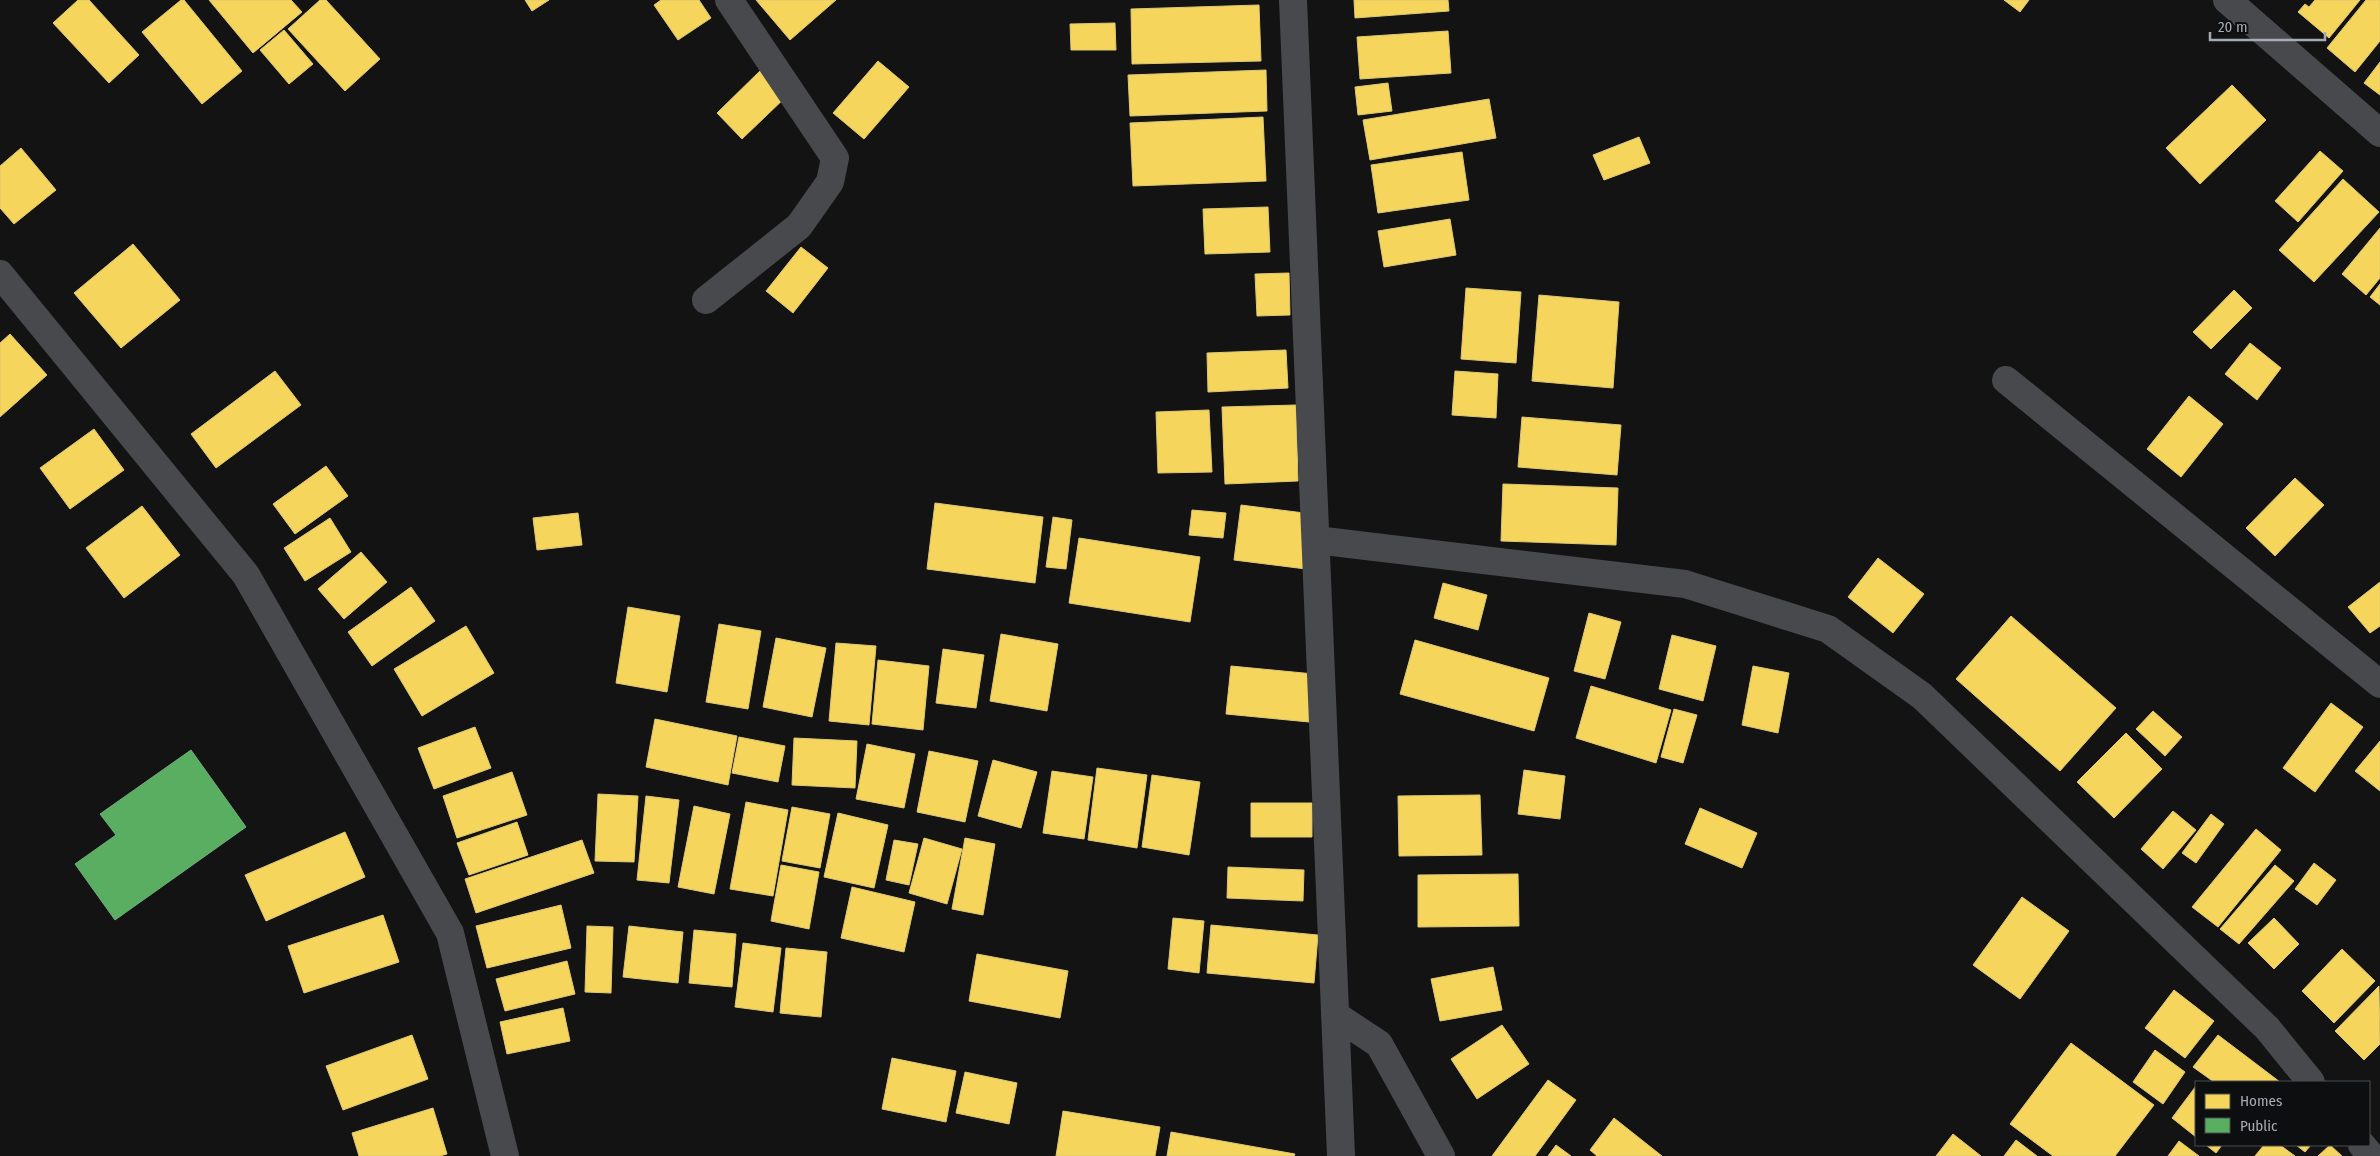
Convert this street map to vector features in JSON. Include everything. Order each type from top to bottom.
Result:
[{"type":"street","points":[[706,300],[799,226],[830,182],[835,158],[729,0]]},
{"type":"street","points":[[1293,0],[1341,1156]]},
{"type":"street","points":[[2227,0],[2380,133]]},
{"type":"street","points":[[0,274],[251,583],[450,933],[505,1156]]},
{"type":"street","points":[[2006,380],[2380,684]]},
{"type":"street","points":[[1316,540],[1685,584],[1828,629],[1922,696],[2267,1028],[2310,1081]]},
{"type":"street","points":[[1335,1014],[1379,1044],[1441,1156]]},
{"type":"street","points":[[2363,1146],[2371,1156]]},
{"type":"building: Homes","points":[[78,0],[89,0],[139,55],[109,83],[53,23]]},
{"type":"building: Homes","points":[[181,0],[184,0],[242,71],[202,104],[142,32]]},
{"type":"building: Homes","points":[[209,0],[291,0],[302,12],[253,53]]},
{"type":"building: Homes","points":[[320,0],[326,0],[380,59],[345,91],[288,29]]},
{"type":"building: Homes","points":[[525,0],[549,0],[532,11]]},
{"type":"building: Homes","points":[[661,0],[699,0],[711,18],[678,40],[654,5]]},
{"type":"building: Homes","points":[[756,0],[836,0],[790,40]]},
{"type":"building: Homes","points":[[1354,0],[1448,0],[1449,11],[1355,18]]},
{"type":"building: Homes","points":[[2004,0],[2029,0],[2020,12]]},
{"type":"building: Homes","points":[[2315,0],[2360,0],[2329,38],[2298,12],[2305,4],[2309,7]]},
{"type":"building: Homes","points":[[2366,0],[2380,0],[2380,41],[2355,72],[2327,48]]},
{"type":"building: Homes","points":[[1259,5],[1261,61],[1132,64],[1131,9]]},
{"type":"building: Homes","points":[[1115,23],[1116,50],[1071,50],[1070,24]]},
{"type":"building: Homes","points":[[284,30],[313,64],[289,84],[260,50]]},
{"type":"building: Homes","points":[[1448,31],[1451,73],[1360,79],[1357,37]]},
{"type":"building: Homes","points":[[878,61],[909,87],[864,139],[833,113]]},
{"type":"building: Homes","points":[[2380,62],[2380,95],[2364,83]]},
{"type":"building: Homes","points":[[764,67],[789,94],[742,139],[717,113]]},
{"type":"building: Homes","points":[[1266,70],[1267,111],[1130,116],[1128,75]]},
{"type":"building: Homes","points":[[1388,83],[1392,111],[1358,115],[1355,87]]},
{"type":"building: Homes","points":[[2232,85],[2266,120],[2200,184],[2166,148]]},
{"type":"building: Homes","points":[[1489,99],[1496,138],[1370,160],[1363,120]]},
{"type":"building: Homes","points":[[1263,117],[1266,181],[1133,186],[1130,123]]},
{"type":"building: Homes","points":[[1639,137],[1650,163],[1604,180],[1593,155]]},
{"type":"building: Homes","points":[[21,148],[56,190],[14,224],[0,208],[0,166]]},
{"type":"building: Homes","points":[[2320,151],[2343,171],[2298,222],[2275,201]]},
{"type":"building: Homes","points":[[1462,152],[1469,200],[1378,213],[1371,165]]},
{"type":"building: Homes","points":[[2343,179],[2379,212],[2314,282],[2279,250]]},
{"type":"building: Homes","points":[[1268,207],[1270,252],[1205,254],[1203,209]]},
{"type":"building: Homes","points":[[1450,219],[1456,255],[1384,267],[1378,231]]},
{"type":"building: Homes","points":[[2380,228],[2380,278],[2366,295],[2342,274]]},
{"type":"building: Homes","points":[[133,244],[180,300],[121,348],[74,293]]},
{"type":"building: Homes","points":[[801,247],[828,268],[793,313],[766,291]]},
{"type":"building: Homes","points":[[1289,273],[1290,315],[1257,316],[1255,274]]},
{"type":"building: Homes","points":[[2380,284],[2380,305],[2370,297]]},
{"type":"building: Homes","points":[[1466,288],[1521,292],[1516,363],[1461,359]]},
{"type":"building: Homes","points":[[2234,290],[2252,308],[2211,349],[2193,332]]},
{"type":"building: Homes","points":[[1539,295],[1619,302],[1613,388],[1532,381]]},
{"type":"building: Homes","points":[[10,334],[47,375],[0,417],[0,343]]},
{"type":"building: Homes","points":[[2250,343],[2281,368],[2257,400],[2225,374]]},
{"type":"building: Homes","points":[[1286,350],[1288,388],[1208,392],[1207,353]]},
{"type":"building: Homes","points":[[275,371],[301,405],[216,468],[191,434]]},
{"type":"building: Homes","points":[[1455,371],[1498,374],[1496,418],[1452,415]]},
{"type":"building: Homes","points":[[2189,396],[2223,424],[2181,477],[2147,449]]},
{"type":"building: Homes","points":[[1296,405],[1298,481],[1225,484],[1222,407]]},
{"type":"building: Homes","points":[[1209,410],[1212,472],[1158,473],[1156,412]]},
{"type":"building: Homes","points":[[1522,417],[1621,425],[1617,475],[1518,467]]},
{"type":"building: Homes","points":[[94,429],[124,470],[70,509],[40,468]]},
{"type":"building: Homes","points":[[326,466],[348,496],[295,534],[273,504]]},
{"type":"building: Homes","points":[[2295,478],[2324,505],[2275,556],[2246,528]]},
{"type":"building: Homes","points":[[1503,484],[1618,488],[1616,545],[1501,541]]},
{"type":"building: Homes","points":[[935,503],[1043,517],[1035,583],[927,569]]},
{"type":"building: Homes","points":[[1241,505],[1312,514],[1306,569],[1234,560]]},
{"type":"building: Homes","points":[[142,506],[180,555],[124,598],[86,548]]},
{"type":"building: Homes","points":[[1192,510],[1226,513],[1223,538],[1189,535]]},
{"type":"building: Homes","points":[[578,513],[582,545],[537,550],[533,518]]},
{"type":"building: Homes","points":[[1053,517],[1072,520],[1066,569],[1046,567]]},
{"type":"building: Homes","points":[[330,518],[351,552],[305,581],[284,548]]},
{"type":"building: Homes","points":[[1079,538],[1200,557],[1190,622],[1069,603]]},
{"type":"building: Homes","points":[[361,552],[387,582],[344,619],[318,589]]},
{"type":"building: Homes","points":[[1878,558],[1924,594],[1893,633],[1848,597]]},
{"type":"building: Homes","points":[[2380,582],[2380,626],[2370,633],[2348,607]]},
{"type":"building: Homes","points":[[1443,583],[1487,595],[1478,630],[1434,618]]},
{"type":"building: Homes","points":[[411,587],[435,621],[372,666],[348,632]]},
{"type":"building: Homes","points":[[628,607],[680,616],[667,692],[616,683]]},
{"type":"building: Homes","points":[[1589,613],[1621,622],[1605,679],[1574,671]]},
{"type":"building: Homes","points":[[2011,616],[2116,708],[2060,771],[1956,679]]},
{"type":"building: Homes","points":[[719,624],[761,631],[748,709],[706,702]]},
{"type":"building: Homes","points":[[466,626],[494,673],[422,716],[394,669]]},
{"type":"building: Homes","points":[[1001,634],[1058,644],[1047,711],[990,701]]},
{"type":"building: Homes","points":[[1672,635],[1716,646],[1703,701],[1659,689]]},
{"type":"building: Homes","points":[[776,638],[826,648],[812,717],[763,707]]},
{"type":"building: Homes","points":[[1415,640],[1549,678],[1534,731],[1400,694]]},
{"type":"building: Homes","points":[[836,643],[876,646],[869,725],[829,721]]},
{"type":"building: Homes","points":[[943,649],[984,655],[976,708],[936,703]]},
{"type":"building: Homes","points":[[878,660],[929,666],[923,730],[872,724]]},
{"type":"building: Homes","points":[[1231,666],[1314,674],[1309,722],[1226,714]]},
{"type":"building: Homes","points":[[1753,666],[1789,673],[1778,733],[1742,725]]},
{"type":"building: Homes","points":[[1591,686],[1671,710],[1656,763],[1576,738]]},
{"type":"building: Homes","points":[[2331,703],[2363,727],[2315,792],[2283,768]]},
{"type":"building: Homes","points":[[1674,709],[1697,715],[1683,763],[1661,757]]},
{"type":"building: Homes","points":[[2153,711],[2182,737],[2165,756],[2136,729]]},
{"type":"building: Homes","points":[[655,719],[737,736],[728,785],[646,767]]},
{"type":"building: Homes","points":[[475,727],[491,768],[434,789],[418,748]]},
{"type":"building: Homes","points":[[2126,733],[2162,769],[2114,818],[2077,782]]},
{"type":"building: Homes","points":[[739,737],[785,746],[778,782],[732,773]]},
{"type":"building: Homes","points":[[794,738],[857,741],[855,788],[792,785]]},
{"type":"building: Homes","points":[[2380,741],[2380,791],[2355,771]]},
{"type":"building: Homes","points":[[867,744],[915,754],[904,808],[856,799]]},
{"type":"building: Homes","points":[[929,751],[978,761],[965,822],[917,812]]},
{"type":"building: Homes","points":[[993,760],[1037,772],[1021,828],[978,816]]},
{"type":"building: Homes","points":[[1097,768],[1147,775],[1137,848],[1088,840]]},
{"type":"building: Homes","points":[[1524,770],[1565,776],[1560,819],[1518,814]]},
{"type":"building: Homes","points":[[1052,771],[1093,777],[1084,839],[1043,833]]},
{"type":"building: Homes","points":[[512,772],[527,815],[457,838],[443,796]]},
{"type":"building: Homes","points":[[1152,775],[1200,782],[1189,855],[1142,847]]},
{"type":"building: Homes","points":[[598,794],[638,796],[634,862],[595,861]]},
{"type":"building: Homes","points":[[1480,795],[1482,855],[1399,856],[1398,796]]},
{"type":"building: Homes","points":[[646,796],[679,800],[669,883],[637,880]]},
{"type":"building: Homes","points":[[746,802],[788,810],[773,896],[730,889]]},
{"type":"building: Homes","points":[[1251,803],[1312,803],[1312,837],[1251,837]]},
{"type":"building: Homes","points":[[694,806],[730,814],[714,894],[678,887]]},
{"type":"building: Homes","points":[[792,807],[830,814],[820,868],[782,861]]},
{"type":"building: Homes","points":[[1700,808],[1757,833],[1742,868],[1685,844]]},
{"type":"building: Homes","points":[[2173,811],[2196,830],[2163,869],[2141,849]]},
{"type":"building: Homes","points":[[838,813],[888,825],[874,888],[824,877]]},
{"type":"building: Homes","points":[[2211,814],[2224,824],[2196,863],[2182,853]]},
{"type":"building: Homes","points":[[517,822],[528,855],[469,875],[457,843]]},
{"type":"building: Homes","points":[[2256,829],[2281,850],[2218,927],[2192,907]]},
{"type":"building: Homes","points":[[345,832],[365,877],[266,921],[245,875]]},
{"type":"building: Homes","points":[[924,838],[962,849],[947,904],[909,893]]},
{"type":"building: Homes","points":[[965,838],[995,844],[983,915],[952,909]]},
{"type":"building: Homes","points":[[582,840],[594,873],[476,913],[465,879]]},
{"type":"building: Homes","points":[[894,840],[918,844],[909,885],[886,880]]},
{"type":"building: Homes","points":[[2314,863],[2336,880],[2317,905],[2295,889]]},
{"type":"building: Homes","points":[[781,865],[819,872],[809,929],[771,921]]},
{"type":"building: Homes","points":[[2275,865],[2294,881],[2239,944],[2220,929]]},
{"type":"building: Homes","points":[[1228,867],[1304,870],[1303,901],[1227,898]]},
{"type":"building: Homes","points":[[1518,874],[1519,926],[1418,927],[1418,875]]},
{"type":"building: Homes","points":[[852,887],[915,902],[904,952],[841,938]]},
{"type":"building: Homes","points":[[2022,897],[2069,931],[2020,999],[1973,965]]},
{"type":"building: Homes","points":[[561,905],[571,948],[487,968],[476,926]]},
{"type":"building: Homes","points":[[383,915],[399,962],[304,993],[288,946]]},
{"type":"building: Homes","points":[[1173,918],[1204,921],[1199,973],[1168,969]]},
{"type":"building: Homes","points":[[2274,918],[2299,944],[2274,969],[2248,943]]},
{"type":"building: Homes","points":[[1211,925],[1318,935],[1314,983],[1207,973]]},
{"type":"building: Homes","points":[[587,926],[613,927],[611,993],[585,992]]},
{"type":"building: Homes","points":[[629,926],[683,932],[678,983],[623,977]]},
{"type":"building: Homes","points":[[694,930],[736,934],[732,987],[689,983]]},
{"type":"building: Homes","points":[[743,943],[781,948],[773,1012],[735,1007]]},
{"type":"building: Homes","points":[[786,948],[827,952],[821,1017],[780,1013]]},
{"type":"building: Homes","points":[[2342,949],[2375,981],[2334,1023],[2302,991]]},
{"type":"building: Homes","points":[[977,954],[1068,971],[1060,1018],[969,1001]]},
{"type":"building: Homes","points":[[567,961],[575,994],[505,1011],[496,979]]},
{"type":"building: Homes","points":[[1493,967],[1502,1010],[1440,1021],[1431,979]]},
{"type":"building: Homes","points":[[2379,986],[2380,1044],[2364,1060],[2335,1031]]},
{"type":"building: Homes","points":[[2174,990],[2214,1021],[2185,1058],[2145,1028]]},
{"type":"building: Homes","points":[[563,1008],[570,1041],[507,1054],[500,1022]]},
{"type":"building: Homes","points":[[1502,1025],[1529,1064],[1477,1099],[1451,1059]]},
{"type":"building: Homes","points":[[412,1035],[428,1079],[343,1110],[326,1066]]},
{"type":"building: Homes","points":[[2218,1035],[2279,1081],[2213,1081],[2193,1067]]},
{"type":"building: Homes","points":[[2071,1043],[2154,1105],[2115,1156],[2053,1156],[2010,1124]]},
{"type":"building: Homes","points":[[2155,1050],[2185,1072],[2163,1104],[2133,1082]]},
{"type":"building: Homes","points":[[892,1058],[956,1071],[946,1122],[882,1109]]},
{"type":"building: Homes","points":[[965,1072],[1017,1083],[1009,1124],[956,1113]]},
{"type":"building: Homes","points":[[1548,1080],[1576,1100],[1535,1156],[1492,1156]]},
{"type":"building: Homes","points":[[2195,1087],[2195,1136],[2172,1118]]},
{"type":"building: Homes","points":[[433,1108],[447,1154],[440,1156],[359,1156],[352,1133]]},
{"type":"building: Homes","points":[[1063,1111],[1160,1127],[1155,1156],[1056,1156]]},
{"type":"building: Homes","points":[[1614,1118],[1662,1156],[1597,1156],[1590,1150]]},
{"type":"building: Homes","points":[[1171,1132],[1295,1154],[1294,1156],[1167,1156]]},
{"type":"building: Homes","points":[[1953,1134],[1981,1156],[1936,1156]]},
{"type":"building: Homes","points":[[2016,1140],[2037,1156],[2004,1156]]},
{"type":"building: Homes","points":[[2179,1141],[2199,1156],[2168,1156]]},
{"type":"building: Homes","points":[[1556,1145],[1571,1156],[1548,1156]]},
{"type":"building: Homes","points":[[2207,1146],[2221,1146],[2216,1153]]},
{"type":"building: Homes","points":[[2263,1146],[2281,1146],[2295,1156],[2255,1156]]},
{"type":"building: Homes","points":[[2297,1146],[2310,1146],[2305,1152]]},
{"type":"building: Homes","points":[[2331,1146],[2342,1156],[2318,1156]]},
{"type":"building: Public","points":[[191,750],[246,827],[115,920],[75,864],[116,835],[100,814]]}]
